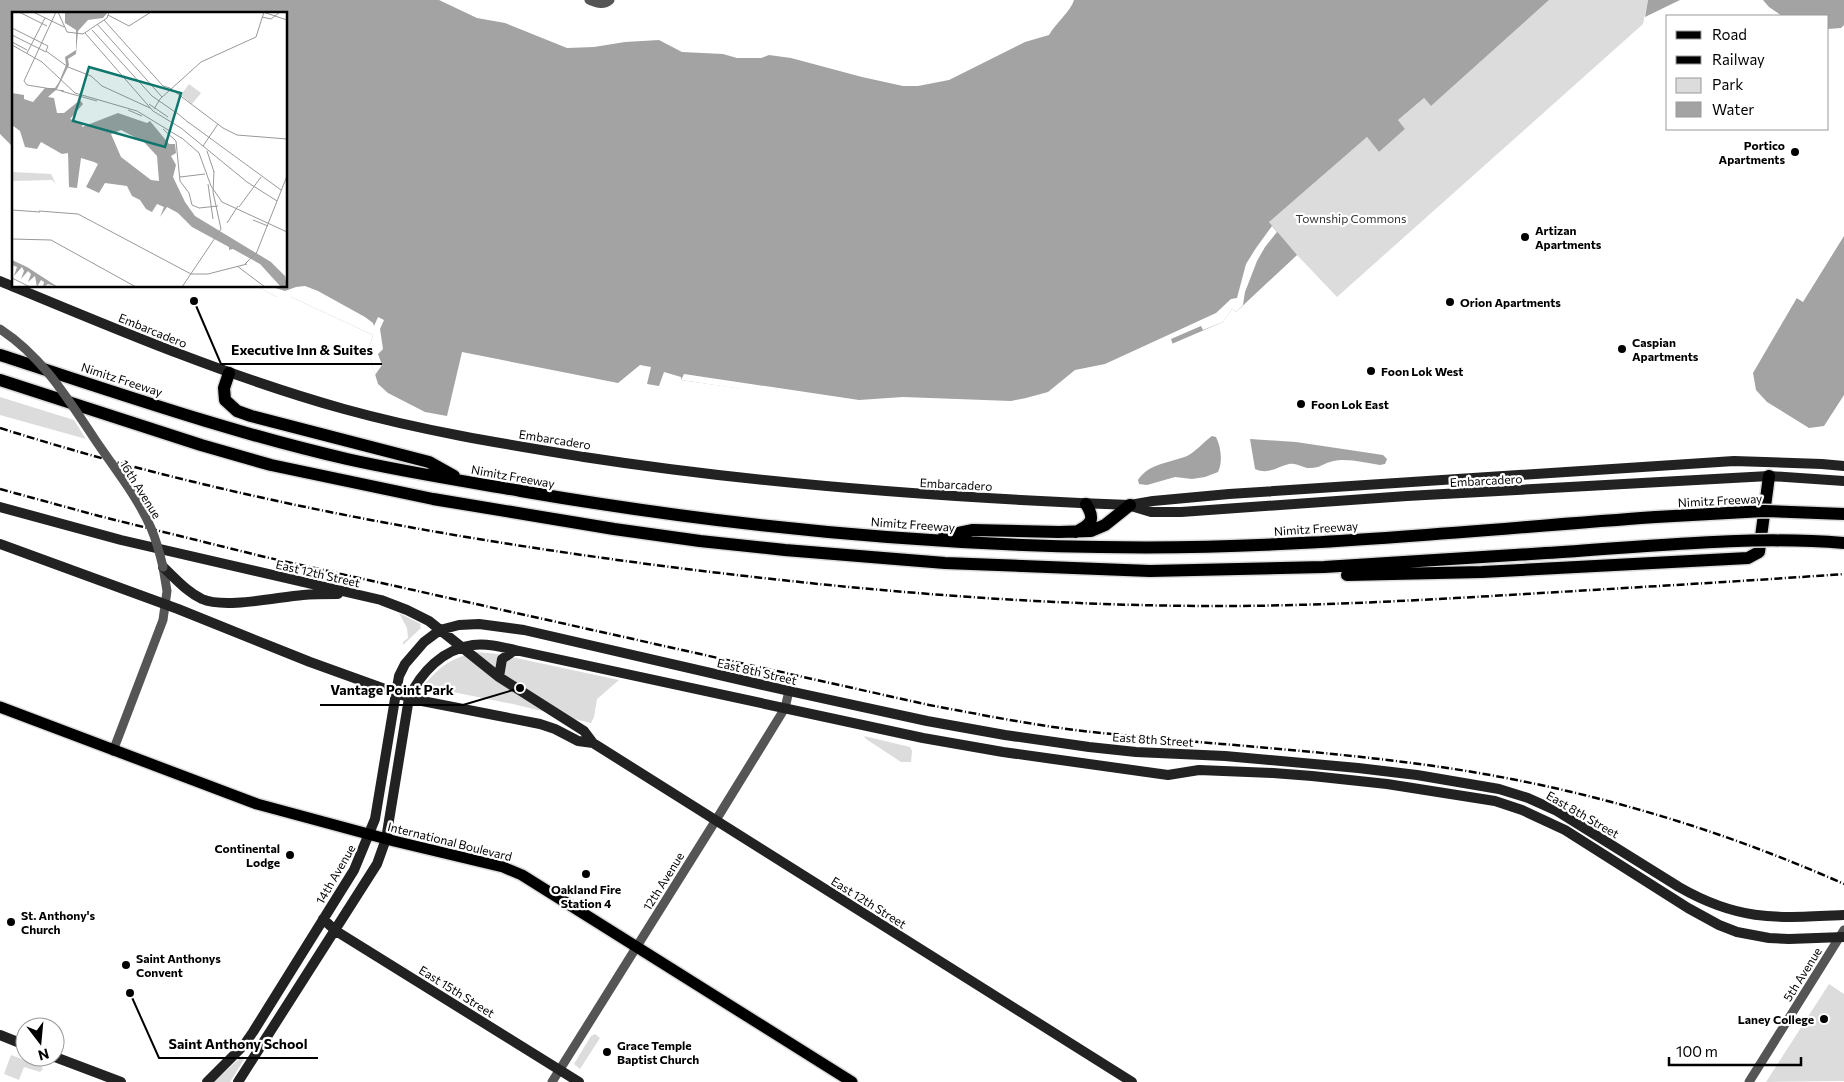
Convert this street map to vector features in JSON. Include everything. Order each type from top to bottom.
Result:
[{"type":"highway","name":"Nimitz Freeway","points":[[0,355],[208,421],[346,458],[463,481],[619,508],[794,528],[924,540],[1102,548],[1243,546],[1328,542],[1744,512],[1783,511],[1844,514]]},
{"type":"highway","points":[[229,373],[224,388],[225,400],[237,411],[295,428],[429,462],[463,481]]},
{"type":"highway","points":[[0,380],[271,465],[432,499],[614,529],[785,550],[945,564],[1150,571],[1247,570],[1372,565],[1746,540],[1844,543]]},
{"type":"highway","points":[[1247,570],[1341,575],[1441,573],[1748,558],[1759,552],[1769,476]]},
{"type":"highway","points":[[1076,532],[1088,526],[1090,521],[1091,516],[1086,504]]},
{"type":"highway","points":[[924,540],[973,530],[1091,531],[1105,525],[1130,505]]},
{"type":"main road","name":"Embarcadero","points":[[0,281],[12,286]]},
{"type":"main road","name":"Embarcadero","points":[[17,288],[229,373],[306,398],[397,422],[507,444],[607,461],[823,487],[924,495],[1130,505],[1229,494],[1734,461],[1844,466]]},
{"type":"main road","name":"Embarcadero","points":[[1130,505],[1152,512],[1181,512],[1407,496],[1769,476],[1844,481]]},
{"type":"main road","name":"East 12th Street","points":[[0,506],[121,540],[351,593],[402,608],[429,621],[500,677],[584,731],[593,743],[1132,1082]]},
{"type":"main road","name":"East 12th Street","points":[[0,544],[410,698],[540,724],[555,729],[578,742],[593,743]]},
{"type":"main road","points":[[167,573],[203,599],[216,603],[351,593]]},
{"type":"main road","name":"East 8th Street","points":[[440,630],[459,625],[479,624],[524,630],[927,721],[1049,742],[1136,752],[1224,756],[1358,768],[1486,786],[1528,798],[1557,811],[1679,887],[1724,908],[1772,918],[1844,915]]},
{"type":"main road","name":"14th Avenue","points":[[207,1082],[244,1045],[354,870],[375,819],[399,676],[405,664],[424,642],[440,630]]},
{"type":"main road","name":"East 8th Street","points":[[463,647],[483,645],[515,650],[964,746],[1168,775],[1199,770],[1273,772],[1387,784],[1495,801],[1522,810],[1565,830],[1688,908],[1736,932],[1769,938],[1789,939],[1843,934]]},
{"type":"main road","points":[[238,1082],[377,864],[386,839],[410,698],[416,684],[428,669],[449,652],[463,647]]},
{"type":"main road","points":[[500,677],[502,659],[515,650]]},
{"type":"main road","name":"International Boulevard","points":[[1,706],[113,751],[257,804],[386,839],[503,867],[522,875],[852,1082]]},
{"type":"main road","name":"East 15th Street","points":[[324,919],[336,931],[579,1082]]},
{"type":"main road","points":[[0,1036],[15,1041]]},
{"type":"main road","points":[[65,1061],[121,1082]]},
{"type":"street","points":[[589,0],[599,4],[610,0]]},
{"type":"street","name":"16th Avenue","points":[[0,329],[37,359],[62,391],[143,512],[156,540],[167,573],[166,605],[163,620],[113,751]]},
{"type":"street","name":"12th Avenue","points":[[552,1082],[785,708],[789,691]]},
{"type":"street","name":"5th Avenue","points":[[1749,1082],[1843,934]]},
{"type":"green space","name":"Township Commons","points":[[1549,0],[1648,0],[1643,24],[1337,297],[1297,255],[1239,308],[1286,243],[1269,222],[1367,137],[1379,152],[1405,129],[1398,120],[1424,98],[1431,106]]},
{"type":"green space","points":[[0,397],[74,420],[86,439],[0,415]]},
{"type":"green space","points":[[399,613],[421,624],[421,628],[403,645],[403,642],[408,638],[407,628]]},
{"type":"green space","points":[[477,652],[497,654],[619,680],[597,699],[591,723],[513,704],[423,686],[453,660]]},
{"type":"green space","points":[[864,736],[910,747],[912,751],[911,762],[901,762]]},
{"type":"green space","name":"Laney College","points":[[1829,984],[1844,994],[1844,1081],[1766,1082]]},
{"type":"green space","points":[[595,1034],[600,1038],[580,1069],[574,1064],[591,1036]]},
{"type":"green space","points":[[11,1055],[15,1056],[15,1067],[24,1067],[19,1080],[4,1074]]},
{"type":"green space","points":[[242,1056],[245,1058],[230,1082],[214,1082]]},
{"type":"green space","points":[[24,1067],[42,1067],[43,1069],[40,1072]]},
{"type":"water","points":[[0,0],[439,0],[477,18],[505,23],[567,48],[659,40],[682,52],[723,54],[737,58],[761,58],[769,55],[791,58],[862,77],[903,86],[918,86],[949,80],[1025,42],[1049,35],[1070,9],[1074,0],[1549,0],[1431,106],[1424,98],[1398,120],[1405,129],[1379,152],[1367,137],[1269,222],[1297,255],[1236,312],[1232,309],[1223,322],[1111,370],[1090,375],[1034,402],[820,400],[681,380],[681,377],[664,372],[659,386],[647,384],[651,367],[640,365],[618,383],[462,352],[447,416],[425,412],[388,393],[378,384],[368,351],[373,335],[291,297],[277,297],[260,288],[288,288],[288,12],[12,12],[12,146],[0,134]]},
{"type":"water","points":[[1648,0],[1680,0],[1645,17]]},
{"type":"water","points":[[1763,0],[1844,0],[1844,25],[1841,28],[1829,29],[1829,15],[1781,15]]},
{"type":"water","points":[[1844,212],[1844,395],[1824,426],[1809,428],[1767,402],[1756,390],[1753,373],[1836,231]]},
{"type":"water","points":[[1212,436],[1216,437],[1220,450],[1221,459],[1218,472],[1192,479],[1175,477],[1147,485],[1139,484],[1138,480],[1148,470],[1160,464],[1187,456]]},
{"type":"water","points":[[1250,439],[1296,442],[1383,455],[1387,459],[1385,464],[1380,465],[1342,460],[1314,468],[1292,464],[1268,471],[1260,471],[1255,469]]},
{"type":"pier","points":[[1844,210],[1844,236],[1803,302],[1795,297]]},
{"type":"pier","points":[[1272,226],[1277,232],[1257,261],[1245,292],[1243,305],[1236,312],[1232,309],[1223,322],[1203,330],[1201,326],[1171,339],[1173,345],[1104,374],[1087,377],[1088,379],[1076,384],[1059,396],[1051,399],[1051,401],[1011,411],[980,408],[934,408],[913,405],[868,410],[741,392],[741,389],[681,380],[684,374],[859,400],[903,397],[1011,401],[1026,398],[1048,392],[1075,370],[1105,364],[1216,313],[1231,299],[1237,298],[1246,264]]},
{"type":"pier","points":[[305,286],[318,291],[365,317],[374,326],[378,317],[384,320],[380,329],[383,349],[378,354],[382,365],[375,375],[368,351],[373,335],[291,297],[277,297],[260,288],[275,288],[285,291]]},
{"type":"railway","points":[[0,428],[78,452],[157,473],[237,492],[397,525],[559,552],[640,563],[789,581],[938,595],[1162,606],[1281,605],[1459,598],[1844,574]]},
{"type":"railway","points":[[0,489],[99,516],[265,557],[929,705],[1071,730],[1391,760],[1487,774],[1539,785],[1591,797],[1694,826],[1795,863],[1844,884]]},
{"type":"place","name":"Portico Apartments","points":[[1795,152]]},
{"type":"place","name":"Artizan Apartments","points":[[1525,237]]},
{"type":"place","name":"Executive Inn & Suites","points":[[194,301]]},
{"type":"place","name":"Orion Apartments","points":[[1450,302]]},
{"type":"place","name":"Caspian Apartments","points":[[1622,349]]},
{"type":"place","name":"Foon Lok West","points":[[1371,371]]},
{"type":"place","name":"Foon Lok East","points":[[1301,404]]},
{"type":"place","name":"Vantage Point Park","points":[[520,688]]},
{"type":"place","name":"Continental Lodge","points":[[290,855]]},
{"type":"place","name":"Oakland Fire Station 4","points":[[586,874]]},
{"type":"place","name":"St. Anthony's Church","points":[[11,922]]},
{"type":"place","name":"Saint Anthonys Convent","points":[[126,965]]},
{"type":"place","name":"Saint Anthony School","points":[[130,993]]},
{"type":"place","name":"Laney College","points":[[1824,1019]]},
{"type":"place","name":"Grace Temple Baptist Church","points":[[607,1052]]}]
